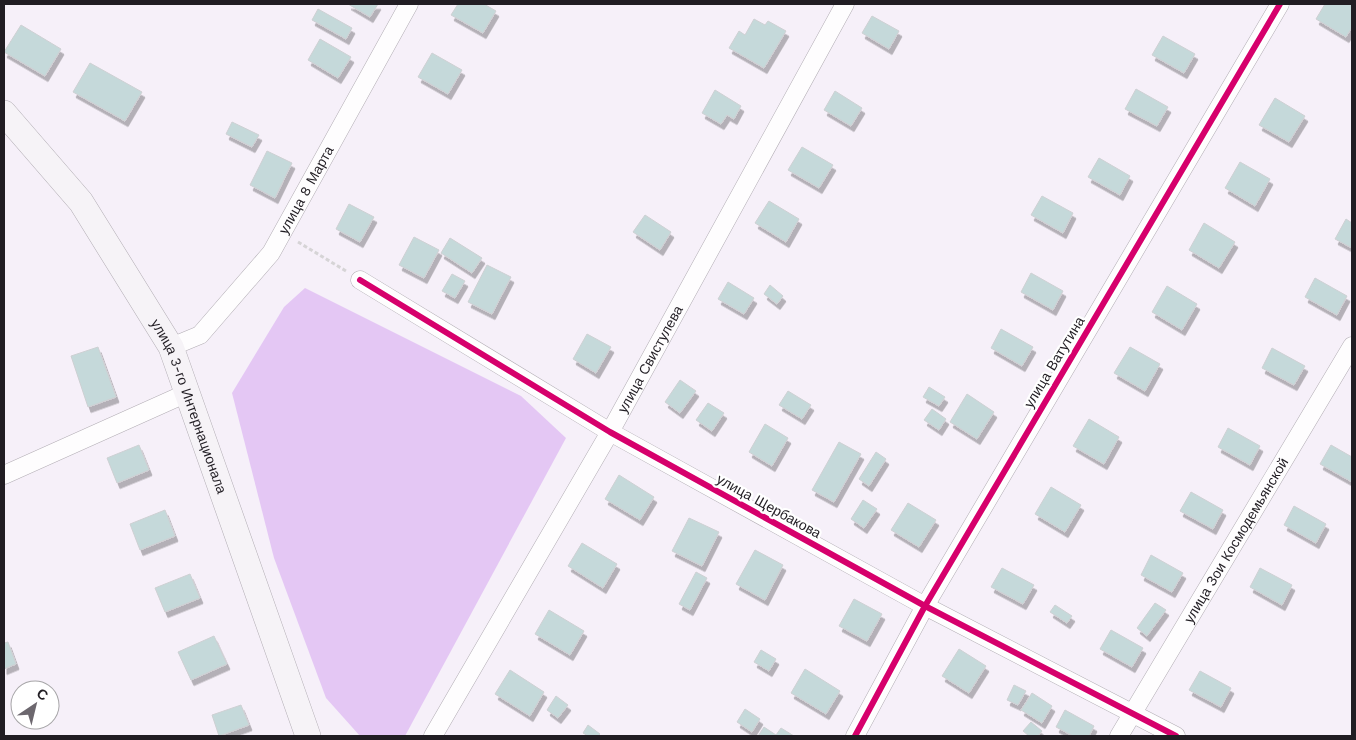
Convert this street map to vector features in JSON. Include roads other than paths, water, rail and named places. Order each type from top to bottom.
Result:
[{"type":"main road","name":"улица 3-го Интернационала","points":[[4,113],[81,202],[171,347],[308,736]]},
{"type":"street","name":"улица 8 Марта","points":[[171,347],[200,335],[270,254],[409,4]]},
{"type":"street","name":"улица Свистулева","points":[[433,736],[610,432],[845,4]]},
{"type":"street","name":"улица Ватутина","points":[[855,736],[925,606],[1280,4]]},
{"type":"street","name":"улица Щербакова","points":[[360,280],[610,432],[925,606],[1176,736]]},
{"type":"street","name":"улица Зои Космодемьянской","points":[[1119,736],[1352,346]]},
{"type":"street","points":[[4,475],[187,393]]}]
